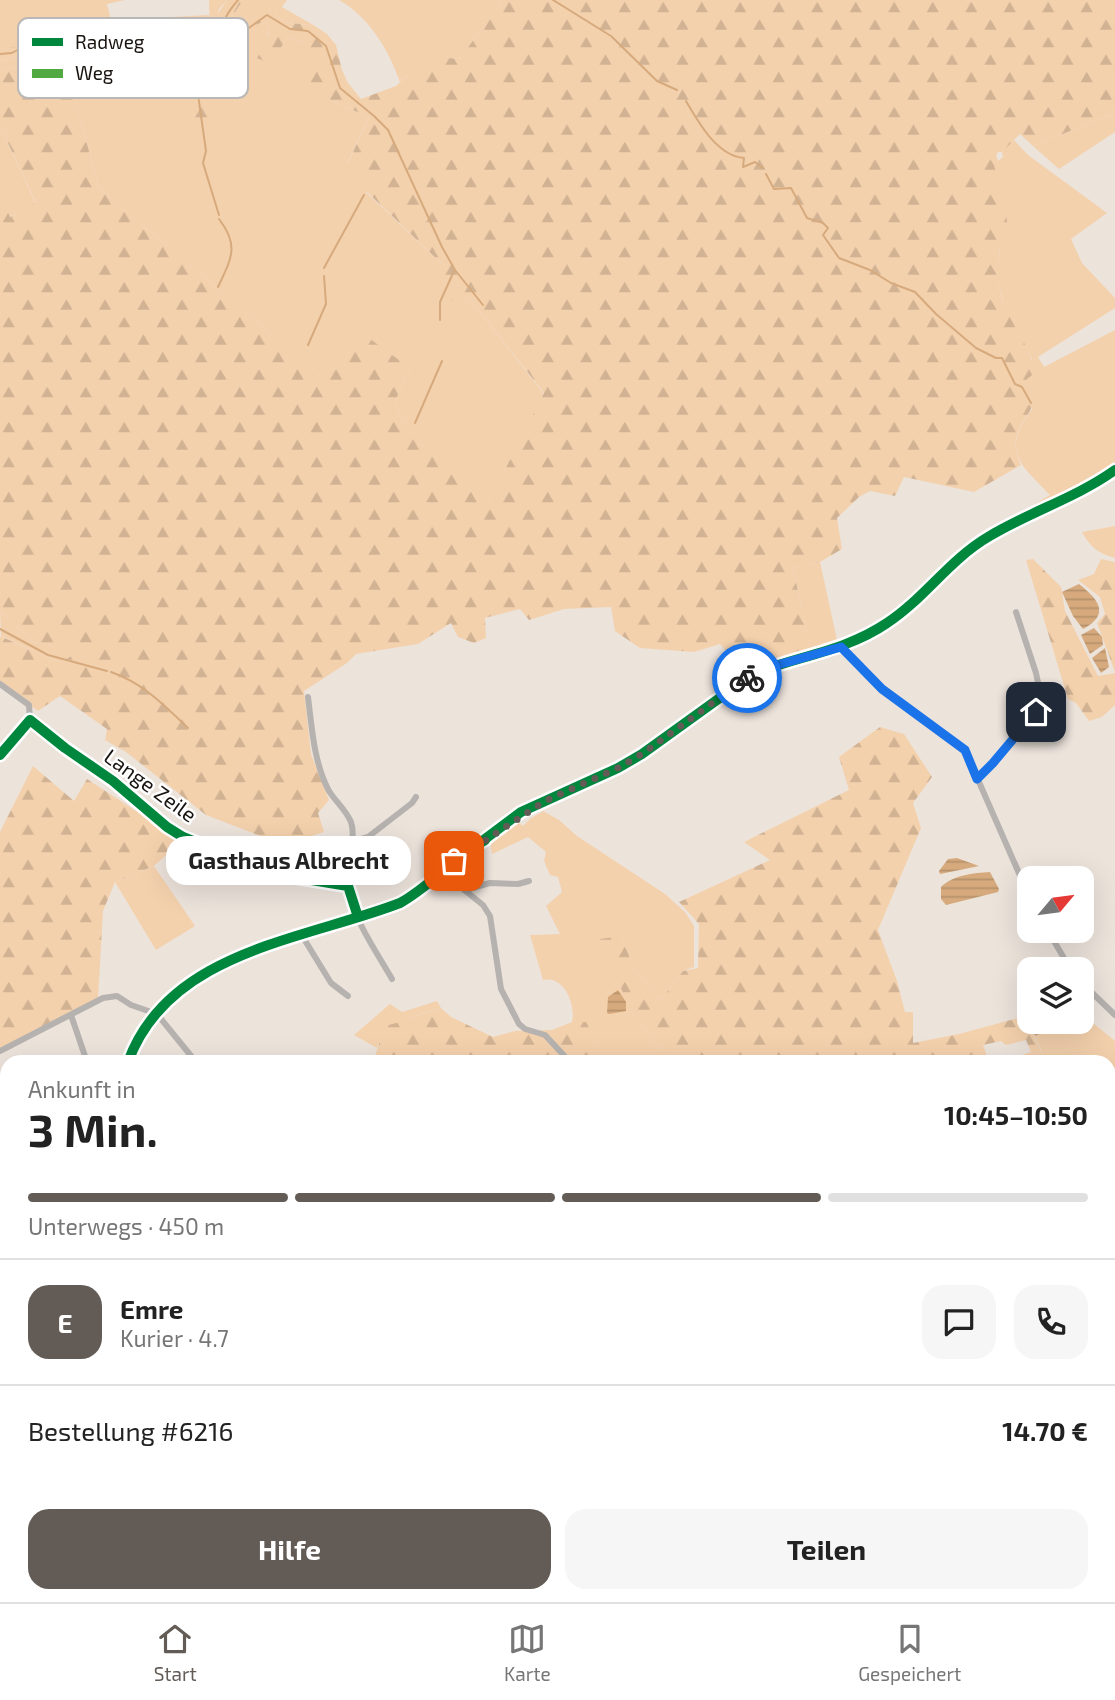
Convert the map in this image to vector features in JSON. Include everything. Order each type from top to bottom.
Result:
[{"type":"street","points":[[131,1055],[141,1034],[157,1014],[176,994],[213,968],[273,943],[400,904],[414,896],[512,818],[642,754],[753,674],[841,647],[894,619],[968,549],[1115,470]]},
{"type":"street","points":[[977,779],[1036,712],[1042,701],[1016,612]]},
{"type":"street","points":[[841,647],[882,689],[965,750],[1017,869]]},
{"type":"street","name":"Lange Zeile","points":[[0,684],[29,705],[30,720],[183,837],[275,874],[348,886]]},
{"type":"street","points":[[308,697],[314,746],[324,779],[352,825],[348,886],[358,917],[392,979]]},
{"type":"street","points":[[0,755],[30,720]]},
{"type":"street","points":[[351,842],[368,837],[416,797]]},
{"type":"street","points":[[477,845],[515,823],[545,801]]},
{"type":"street","points":[[442,872],[483,905],[490,916],[501,989],[519,1024],[545,1035],[564,1055]]},
{"type":"street","points":[[465,890],[490,883],[518,884],[529,881]]},
{"type":"street","points":[[301,934],[331,983],[348,996]]},
{"type":"street","points":[[1094,995],[1115,1015]]},
{"type":"street","points":[[0,1052],[103,998],[117,996],[131,1005],[157,1014],[190,1055]]},
{"type":"street","points":[[71,1015],[84,1055]]},
{"type":"green space","points":[[0,0],[125,0],[107,4],[110,18],[18,18],[18,47],[0,49]]},
{"type":"green space","points":[[209,0],[227,0],[219,9],[217,18],[210,18]]},
{"type":"green space","points":[[227,0],[243,0],[231,18],[215,18]]},
{"type":"green space","points":[[243,0],[287,0],[282,7],[315,26],[285,22],[269,9],[262,9],[256,24],[268,24],[270,64],[288,37],[305,44],[325,98],[369,117],[348,162],[366,171],[366,192],[444,266],[445,300],[469,298],[544,394],[487,505],[420,442],[400,415],[396,400],[410,368],[324,379],[99,188],[75,98],[248,98],[248,18],[231,18]]},
{"type":"green space","points":[[339,0],[497,0],[501,4],[459,59],[449,58],[438,49],[400,82],[377,35],[360,16]]},
{"type":"green space","points":[[497,0],[1115,0],[1115,113],[1033,146],[1020,134],[1002,152],[998,152],[993,162],[1004,196],[1008,230],[999,255],[1000,289],[1036,372],[1027,379],[1035,401],[1016,438],[1017,455],[1021,465],[974,492],[904,477],[895,496],[870,491],[859,497],[837,518],[842,549],[820,562],[793,568],[811,651],[745,673],[720,644],[694,652],[640,648],[615,631],[611,607],[564,609],[529,620],[520,609],[485,618],[486,638],[474,643],[458,637],[451,623],[418,644],[356,654],[347,663],[304,691],[311,754],[329,800],[318,813],[324,832],[298,840],[292,848],[206,815],[126,752],[105,740],[107,729],[60,696],[38,711],[0,684],[0,636],[60,663],[78,652],[33,642],[0,611],[0,195],[10,217],[36,203],[0,126],[0,71],[18,65],[18,98],[75,98],[99,188],[323,378],[355,328],[410,368],[396,400],[400,415],[420,442],[487,505],[544,393],[469,298],[445,301],[438,293],[444,266],[366,191],[366,171],[348,163],[369,117],[325,98],[302,77],[305,44],[288,37],[270,64],[257,58],[269,36],[268,24],[263,22],[255,25],[262,8],[269,9],[285,22],[315,26],[327,34],[336,45],[348,83],[361,99],[396,86],[438,48],[449,58],[459,59],[501,4]]},
{"type":"green space","points":[[209,15],[209,18],[153,18]]},
{"type":"green space","points":[[18,45],[18,56],[0,62],[0,49]]},
{"type":"green space","points":[[18,56],[18,65],[0,71],[0,62]]},
{"type":"green space","points":[[202,99],[215,111],[215,119],[210,126],[197,127],[189,105]]},
{"type":"green space","points":[[1115,113],[1115,132],[1059,169],[1033,146]]},
{"type":"green space","points":[[0,126],[36,204],[9,217],[0,195]]},
{"type":"green space","points":[[1013,139],[1028,155],[1107,213],[1071,239],[1082,263],[1115,298],[1115,308],[1038,357],[1044,367],[1115,330],[1115,463],[1028,512],[1027,509],[1050,495],[1030,474],[1018,456],[1017,436],[1032,409],[1027,379],[1032,359],[1006,312],[996,275],[1002,237],[993,162],[996,155],[998,161],[1003,157],[1002,152]]},
{"type":"green space","points":[[1115,526],[1115,558],[1096,549],[1082,532]]},
{"type":"green space","points":[[1033,559],[1061,587],[1065,611],[1098,676],[1115,673],[1115,705],[1102,717],[1089,721],[1076,703],[1068,699],[1026,560]]},
{"type":"green space","points":[[1101,559],[1115,562],[1115,672],[1097,623],[1105,614],[1100,597],[1078,580],[1094,574]]},
{"type":"green space","points":[[820,562],[837,640],[836,644],[811,651],[793,568]]},
{"type":"green space","points":[[0,611],[33,642],[79,652],[60,663],[1,636]]},
{"type":"green space","points":[[880,727],[904,734],[932,777],[913,803],[921,828],[878,930],[905,1012],[913,1012],[913,1043],[1017,1018],[1017,1034],[1033,1034],[1043,1055],[1022,1055],[1031,1052],[1026,1040],[1006,1045],[1001,1041],[983,1045],[987,1055],[666,1055],[631,1011],[600,939],[622,936],[634,970],[661,1000],[683,971],[698,968],[699,924],[679,902],[770,860],[744,842],[849,790],[839,757]]},
{"type":"green space","points":[[33,766],[74,801],[87,779],[182,841],[154,866],[115,882],[103,911],[98,999],[0,1049],[0,832]]},
{"type":"green space","points":[[543,811],[559,820],[577,836],[665,894],[685,912],[694,926],[694,967],[683,971],[661,1000],[634,970],[622,936],[631,1011],[666,1055],[604,1055],[586,1023],[572,1022],[572,1007],[567,992],[557,982],[543,980],[530,935],[560,934],[546,906],[562,892],[558,877],[550,875],[544,861],[546,852],[528,837],[492,854],[490,840],[519,823],[523,826]]},
{"type":"green space","points":[[313,836],[344,880],[323,878],[326,855],[292,848],[298,840]]},
{"type":"green space","points":[[154,866],[195,926],[156,950],[115,882]]},
{"type":"green space","points":[[437,1001],[441,1008],[394,1027],[380,1040],[377,1048],[354,1035],[390,1004],[402,1012]]},
{"type":"green space","points":[[441,1008],[451,1017],[493,1037],[515,1031],[552,1030],[572,1022],[586,1022],[604,1055],[375,1055],[384,1028]]},
{"type":"green space","points":[[1094,1024],[1115,1041],[1115,1055],[1043,1055],[1035,1036],[1094,1034]]},
{"type":"shaded area","points":[[1079,584],[1092,595],[1099,606],[1097,618],[1083,629],[1073,616],[1062,592]]},
{"type":"shaded area","points":[[1094,628],[1102,637],[1103,645],[1090,654],[1081,635]]},
{"type":"shaded area","points":[[1105,648],[1109,667],[1101,673],[1092,658]]},
{"type":"shaded area","points":[[957,858],[979,866],[940,874],[939,871],[948,859]]},
{"type":"shaded area","points":[[990,872],[998,892],[946,905],[941,899],[941,887],[951,880]]},
{"type":"shaded area","points":[[618,990],[626,1002],[626,1011],[609,1014],[608,997]]},
{"type":"waterway","points":[[226,18],[238,0]]},
{"type":"waterway","points":[[553,0],[611,36],[657,81],[677,90]]},
{"type":"waterway","points":[[248,29],[267,15],[290,29],[308,31],[326,46],[340,88],[388,130],[442,247],[455,270],[483,305]]},
{"type":"waterway","points":[[0,54],[18,50]]},
{"type":"waterway","points":[[198,98],[206,151],[203,163],[219,215]]},
{"type":"waterway","points":[[686,101],[717,145],[734,156],[744,158],[743,167],[755,162],[763,168]]},
{"type":"waterway","points":[[766,174],[774,189],[791,188],[807,218],[823,223],[828,228],[823,235],[839,258],[915,292],[976,348],[996,358],[1002,358],[1015,384],[1022,387],[1031,403]]},
{"type":"waterway","points":[[324,268],[364,195]]},
{"type":"waterway","points":[[218,287],[231,253],[230,237],[219,219]]},
{"type":"waterway","points":[[440,320],[440,302],[454,271]]},
{"type":"waterway","points":[[308,345],[326,304],[324,276]]},
{"type":"waterway","points":[[415,423],[442,361]]},
{"type":"waterway","points":[[0,629],[48,655],[107,671]]},
{"type":"waterway","points":[[111,672],[143,688],[188,728]]},
{"type":"cycle path","points":[[477,845],[521,812],[618,768],[642,754],[753,674],[838,647],[887,623],[913,603],[974,546],[1115,470]]},
{"type":"cycle path","points":[[0,755],[30,720],[183,837],[275,874],[348,886],[358,917]]},
{"type":"cycle path","points":[[132,1055],[147,1025],[174,996],[206,973],[282,940],[400,903],[485,840]]},
{"type":"way so far","points":[[454,861],[545,801],[618,768],[642,754],[747,678]]},
{"type":"place","name":"Gasthaus Albrecht","points":[[454,861]]},
{"type":"route","points":[[747,678],[774,666],[841,647],[882,689],[965,750],[977,779],[1036,712]]}]
